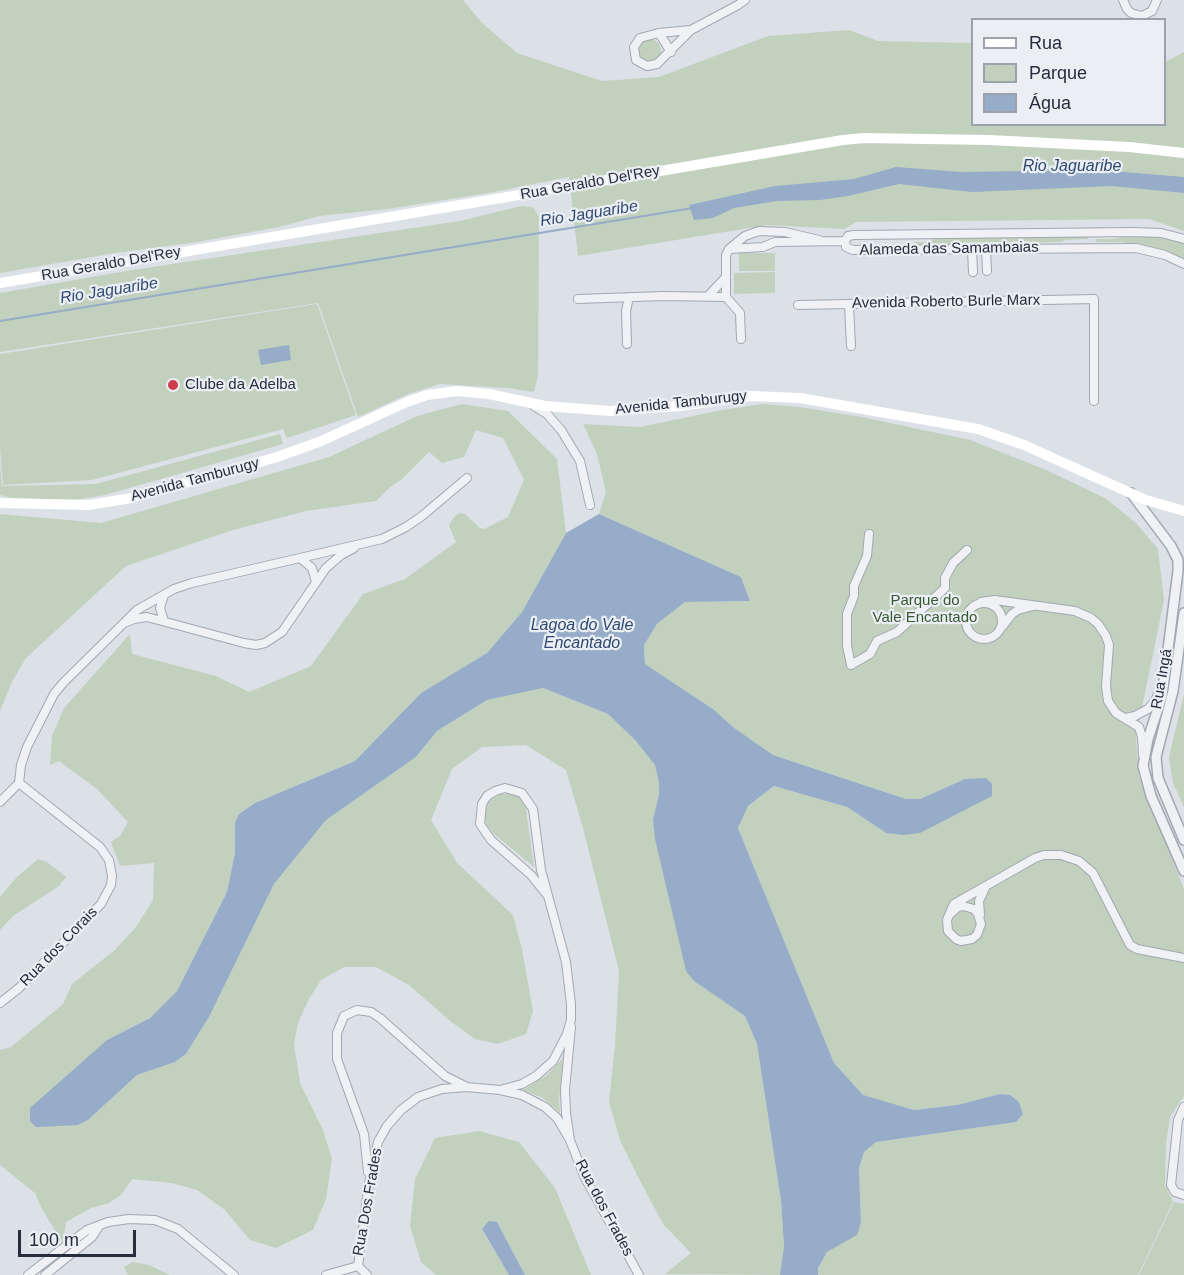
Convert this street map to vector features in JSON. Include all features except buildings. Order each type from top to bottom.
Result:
[{"type":"main road","name":"Rua Geraldo Del'Rey","points":[[0,283],[843,140],[864,138],[989,140],[1129,147],[1184,153]]},
{"type":"main road","name":"Avenida Tamburugy","points":[[0,503],[89,504],[131,498],[274,458],[319,442],[407,402],[442,392],[473,392],[532,404],[610,411],[680,406],[751,396],[800,398],[978,429],[1024,445],[1154,503],[1184,511]]},
{"type":"street","points":[[691,30],[645,35],[636,41],[634,54],[636,60],[641,64],[652,66],[657,64],[691,30],[745,0]]},
{"type":"street","points":[[1123,0],[1131,13],[1142,16],[1152,11],[1157,0]]},
{"type":"street","points":[[659,33],[671,52]]},
{"type":"street","points":[[741,339],[740,313],[726,297],[726,255],[729,249],[745,236],[759,231],[795,234],[819,240]]},
{"type":"street","points":[[771,232],[771,244]]},
{"type":"street","points":[[1093,232],[1093,247]]},
{"type":"street","name":"Alameda das Samambaias","points":[[1184,238],[1146,232],[1093,232],[852,235],[848,236],[845,241],[849,250],[1136,248],[1152,250],[1184,264]]},
{"type":"street","points":[[907,234],[907,249]]},
{"type":"street","points":[[729,249],[763,248],[771,244],[819,240],[845,241]]},
{"type":"street","points":[[972,249],[973,272]]},
{"type":"street","points":[[986,249],[987,271]]},
{"type":"street","points":[[708,296],[726,277]]},
{"type":"street","points":[[627,344],[626,311],[629,297]]},
{"type":"street","points":[[578,299],[726,297]]},
{"type":"street","name":"Avenida Roberto Burle Marx","points":[[798,305],[1094,299],[1094,401]]},
{"type":"street","points":[[849,304],[851,346]]},
{"type":"street","points":[[532,404],[547,414],[561,430],[580,460],[590,506]]},
{"type":"street","points":[[0,802],[19,783],[27,747],[54,694],[137,610],[192,583],[382,539],[422,516],[466,478]]},
{"type":"street","name":"Rua Ingá","points":[[1131,493],[1171,546],[1178,560],[1162,696],[1148,739],[1143,766],[1151,796],[1184,871]]},
{"type":"street","points":[[869,534],[867,556],[854,586],[854,596],[847,614],[847,646],[851,665],[870,654],[877,641],[897,632],[945,588],[945,578],[953,563],[967,550]]},
{"type":"street","points":[[122,624],[141,617],[244,643],[256,645],[265,643],[282,632],[333,561],[367,543]]},
{"type":"street","points":[[300,558],[312,568],[316,582]]},
{"type":"street","points":[[164,595],[160,608],[164,621]]},
{"type":"street","points":[[1034,606],[1012,614],[999,632],[988,638],[981,639],[970,633],[966,621],[970,609],[981,602],[995,600],[1075,611],[1091,618],[1098,624],[1109,645],[1106,686],[1108,701],[1116,713],[1134,723],[1141,731],[1143,766]]},
{"type":"street","points":[[981,602],[995,606],[1000,611],[1002,618],[999,632]]},
{"type":"street","name":"Rua Ingá","points":[[1184,613],[1175,678],[1155,757],[1158,778],[1184,840]]},
{"type":"street","points":[[1126,718],[1148,709],[1158,694],[1164,677]]},
{"type":"street","name":"Rua dos Corais","points":[[0,1004],[19,988],[101,904],[111,885],[112,876],[109,860],[100,847],[19,783]]},
{"type":"street","name":"Rua dos Frades","points":[[531,875],[491,840],[480,824],[482,804],[487,796],[495,791],[505,788],[522,793],[533,809],[541,870],[566,962],[572,1035],[565,1090],[570,1140]]},
{"type":"street","points":[[985,888],[979,901],[980,930],[977,935],[967,941],[956,939],[946,926],[954,904],[1035,858],[1054,854],[1071,857],[1092,873],[1130,945],[1144,951],[1182,957]]},
{"type":"street","points":[[541,870],[531,875],[548,896]]},
{"type":"street","points":[[949,915],[958,907],[963,906],[974,909],[980,919]]},
{"type":"street","points":[[369,1183],[364,1134],[336,1059],[337,1033],[344,1016],[357,1010],[371,1012],[438,1070],[466,1087]]},
{"type":"street","points":[[500,1090],[522,1084],[548,1068],[558,1054],[571,1020]]},
{"type":"street","points":[[558,1054],[568,1058]]},
{"type":"street","points":[[434,1090],[438,1070]]},
{"type":"street","points":[[522,1084],[519,1090],[522,1095]]},
{"type":"street","name":"Rua Dos Frades","points":[[326,1275],[358,1266],[376,1149],[387,1126],[401,1110],[418,1097],[434,1090],[466,1087],[500,1090]]},
{"type":"street","name":"Rua dos Frades","points":[[500,1090],[522,1095],[545,1107],[556,1118],[570,1140],[584,1176],[639,1275]]},
{"type":"street","points":[[1183,1109],[1178,1120],[1171,1185],[1175,1192],[1184,1195]]},
{"type":"street","points":[[556,1118],[566,1113]]},
{"type":"street","name":"Rua dos Frades","points":[[364,1134],[376,1136],[382,1134]]},
{"type":"street","points":[[28,1275],[87,1230],[108,1222],[129,1219],[167,1224],[188,1236],[234,1275]]},
{"type":"street","points":[[45,1275],[92,1237],[100,1226]]},
{"type":"street","points":[[67,1245],[73,1253]]},
{"type":"street","points":[[358,1266],[367,1275]]},
{"type":"green space","points":[[0,0],[463,0],[481,22],[517,53],[602,81],[659,77],[768,36],[849,30],[878,41],[971,43],[971,126],[1166,126],[1166,61],[1184,52],[1184,231],[1149,219],[856,222],[844,229],[768,225],[578,256],[569,177],[388,209],[319,216],[279,227],[197,242],[115,253],[0,273]]},
{"type":"green space","points":[[649,39],[658,42],[661,51],[658,60],[649,63],[640,60],[637,51],[640,42]]},
{"type":"green space","points":[[521,206],[533,207],[539,217],[538,376],[534,392],[440,384],[408,394],[358,417],[318,303],[0,352],[0,293],[132,270],[460,221]]},
{"type":"green space","points":[[1125,236],[1167,237],[1180,241],[1184,243],[1184,259],[1170,252],[1144,245],[1096,242],[1096,239],[1115,239]]},
{"type":"green space","points":[[1089,237],[1088,239],[1060,242],[914,245],[914,242],[928,242],[937,238]]},
{"type":"green space","points":[[739,253],[775,253],[775,271],[739,271]]},
{"type":"green space","points":[[775,272],[775,293],[734,294],[734,273]]},
{"type":"green space","name":"Clube da Adelba","points":[[317,304],[356,415],[287,438],[283,429],[92,480],[3,485],[0,448],[0,354]]},
{"type":"green space","points":[[462,404],[508,411],[557,459],[566,533],[522,612],[487,653],[421,693],[355,761],[255,803],[239,814],[235,822],[235,853],[227,892],[177,991],[150,1018],[107,1040],[78,1125],[88,1120],[137,1075],[175,1062],[186,1054],[209,1017],[274,884],[326,820],[416,757],[437,731],[487,700],[543,688],[608,714],[635,740],[655,765],[659,795],[653,819],[694,981],[745,1016],[757,1044],[781,1201],[784,1246],[780,1275],[665,1274],[691,1253],[663,1224],[620,1140],[609,1102],[619,971],[583,828],[566,770],[526,745],[482,747],[452,769],[431,820],[457,863],[513,915],[522,949],[533,1011],[526,1034],[498,1044],[475,1039],[450,1021],[409,985],[376,967],[344,967],[321,980],[298,1023],[294,1044],[300,1083],[323,1130],[332,1159],[326,1199],[313,1230],[276,1248],[250,1240],[225,1210],[197,1190],[172,1183],[132,1179],[121,1195],[109,1203],[91,1208],[66,1222],[63,1243],[35,1193],[0,1165],[0,1050],[11,1047],[63,1004],[72,984],[115,950],[136,927],[153,900],[154,863],[120,866],[111,842],[120,836],[128,822],[97,789],[59,761],[50,765],[52,736],[64,708],[130,634],[132,654],[216,676],[249,692],[311,666],[363,594],[405,579],[456,542],[449,526],[459,513],[465,514],[484,529],[508,517],[524,480],[503,438],[476,430],[464,457],[442,463],[429,452],[376,501],[306,511],[233,530],[126,566],[26,658],[12,682],[0,711],[0,514],[101,523],[329,457],[417,416]]},
{"type":"green space","name":"Parque do Vale Encantado","points":[[763,404],[862,417],[970,440],[1044,469],[1105,498],[1136,523],[1158,549],[1164,600],[1136,737],[1139,776],[1184,889],[1184,1096],[1170,1117],[1166,1144],[1165,1185],[1173,1202],[1138,1275],[818,1275],[818,1268],[827,1252],[857,1234],[861,1223],[859,1168],[864,1152],[876,1142],[1015,1122],[1023,1114],[1019,1102],[1010,1095],[1000,1094],[957,1105],[914,1110],[863,1096],[834,1063],[738,828],[748,806],[774,786],[847,807],[886,833],[965,779],[920,799],[906,799],[773,755],[733,727],[713,709],[645,664],[644,645],[657,624],[685,602],[750,601],[741,577],[599,514],[606,492],[597,454],[583,424],[640,427]]},
{"type":"green space","points":[[280,434],[283,444],[105,495],[74,500],[12,498],[0,495],[0,463],[2,486],[96,484]]},
{"type":"green space","points":[[1184,694],[1184,807],[1173,783],[1169,757]]},
{"type":"green space","points":[[500,794],[519,797],[525,803],[534,867],[493,833],[487,825],[484,818],[486,809],[490,800]]},
{"type":"green space","points":[[38,859],[47,862],[66,877],[59,886],[13,916],[0,930],[0,897],[16,878]]},
{"type":"green space","points":[[563,1058],[560,1113],[543,1098],[523,1090],[547,1075]]},
{"type":"green space","points":[[479,1131],[519,1142],[555,1188],[591,1275],[525,1275],[497,1222],[482,1230],[509,1275],[436,1275],[421,1262],[410,1226],[415,1179],[435,1138]]},
{"type":"green space","points":[[1174,1202],[1184,1204],[1184,1275],[1139,1275]]},
{"type":"green space","points":[[133,1262],[149,1265],[170,1275],[128,1275],[124,1267]]},
{"type":"water","points":[[896,167],[961,172],[1100,170],[1184,177],[1184,193],[1112,186],[972,192],[899,184],[848,196],[820,200],[777,201],[734,208],[713,218],[694,220],[689,205],[775,186],[854,179]]},
{"type":"water","points":[[289,345],[291,360],[261,365],[258,350]]},
{"type":"water","name":"Lagoa do Vale Encantado","points":[[599,514],[741,577],[750,601],[685,602],[657,624],[644,645],[645,664],[713,709],[733,727],[773,755],[906,799],[920,799],[965,779],[986,778],[992,784],[992,796],[920,833],[903,835],[886,833],[847,807],[774,786],[748,806],[738,828],[834,1063],[863,1095],[914,1110],[957,1105],[1000,1094],[1010,1095],[1019,1102],[1023,1114],[1016,1122],[876,1142],[864,1152],[859,1168],[861,1223],[857,1235],[827,1252],[818,1268],[818,1275],[780,1275],[784,1246],[781,1201],[757,1044],[745,1016],[694,981],[686,971],[655,839],[653,819],[659,795],[659,783],[655,765],[635,740],[608,714],[543,688],[487,700],[437,731],[416,757],[326,820],[274,884],[209,1017],[186,1054],[175,1062],[137,1075],[88,1120],[78,1125],[36,1127],[30,1121],[30,1108],[107,1040],[150,1018],[177,991],[227,892],[235,853],[235,822],[239,814],[255,803],[355,761],[421,693],[487,653],[522,612],[566,533]]},
{"type":"water","points":[[489,1221],[497,1222],[525,1275],[509,1275],[482,1229]]},
{"type":"waterway","name":"Rio Jaguaribe","points":[[0,321],[693,208]]},
{"type":"place","name":"Clube da Adelba","points":[[173,385]]}]
